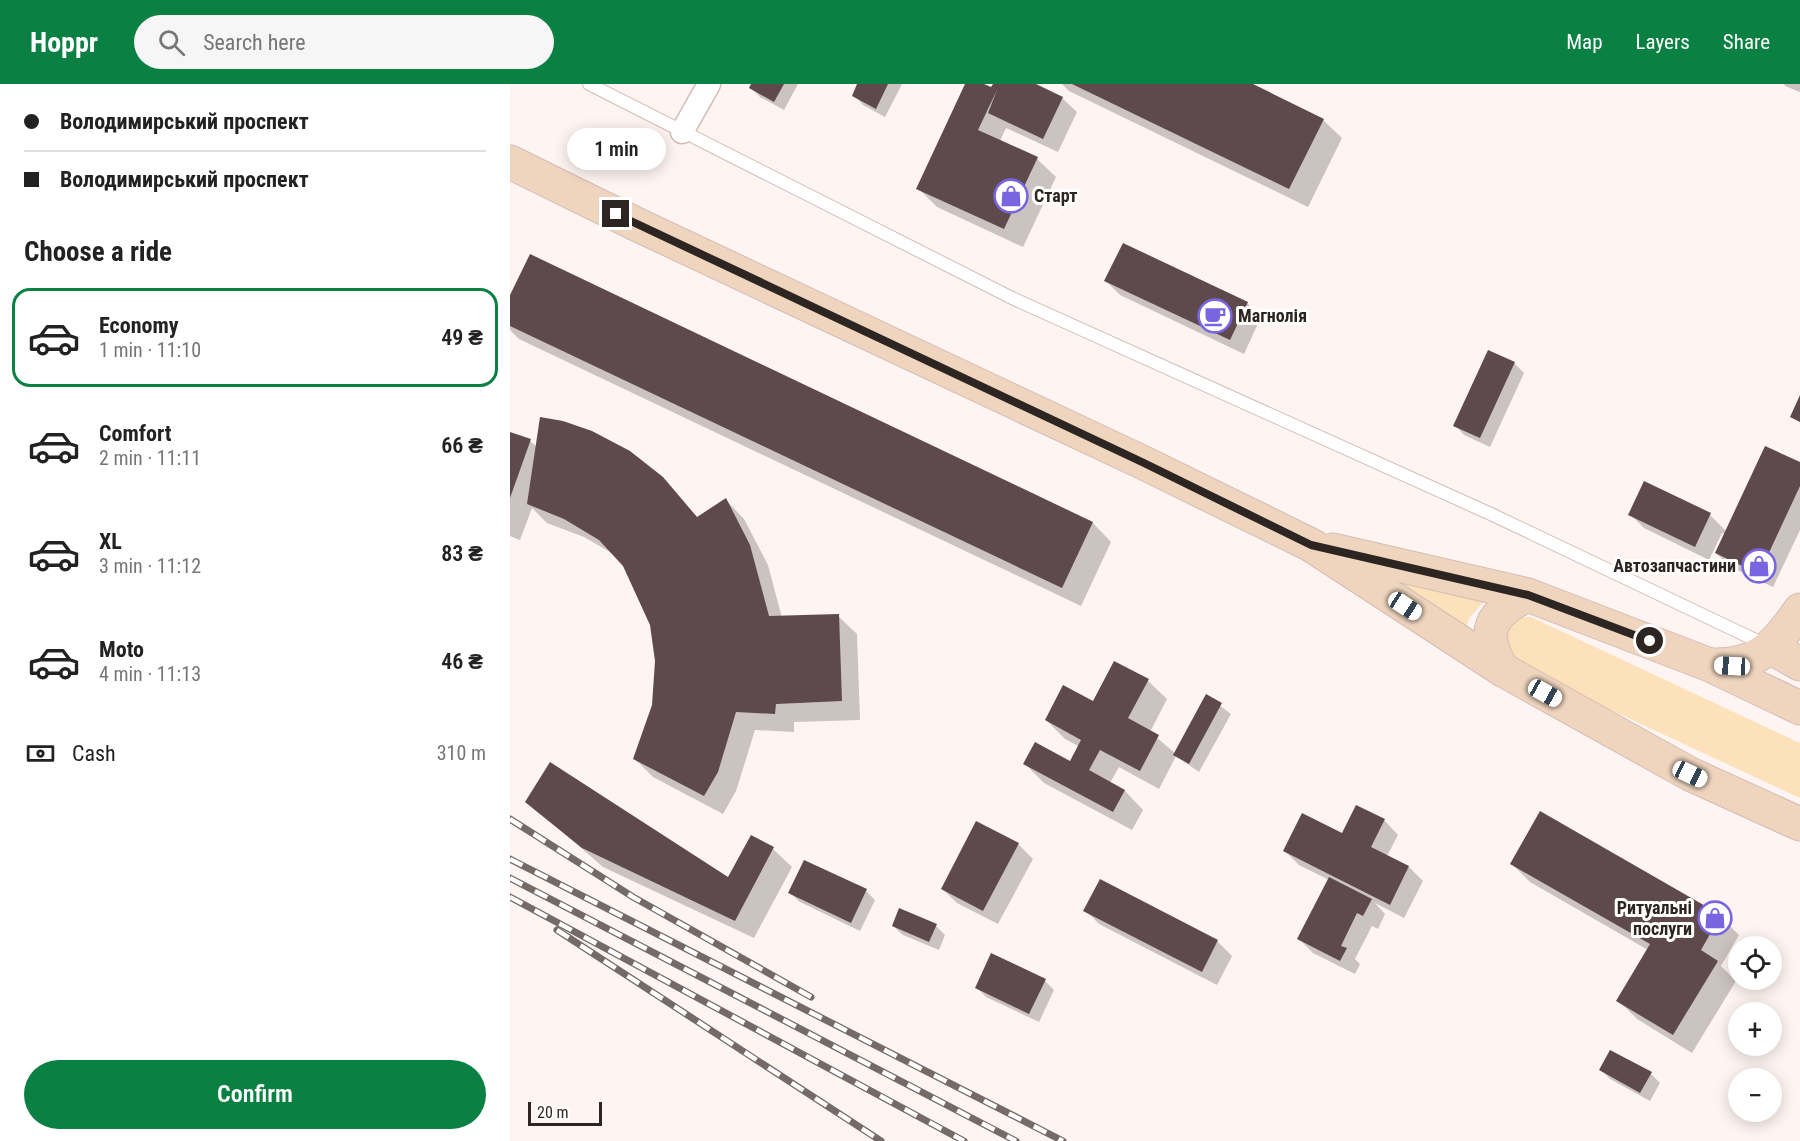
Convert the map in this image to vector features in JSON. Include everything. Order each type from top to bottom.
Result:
[{"type":"main road","points":[[510,162],[1311,545],[1503,670],[1690,774],[1800,825]]},
{"type":"main road","points":[[1311,545],[1528,595],[1710,665],[1800,708]]},
{"type":"main road","points":[[1503,670],[1495,657],[1490,634],[1495,618],[1508,604],[1528,595]]},
{"type":"main road","points":[[1800,610],[1783,634],[1785,650],[1800,663]]},
{"type":"main road","points":[[1710,665],[1732,666],[1785,650],[1798,628],[1800,617]]},
{"type":"street","points":[[682,132],[709,84]]},
{"type":"lane","points":[[588,84],[1012,298],[1493,515],[1785,650]]},
{"type":"shaded area","points":[[1384,577],[1485,600],[1469,618],[1464,638]]},
{"type":"shaded area","points":[[1521,617],[1531,617],[1800,743],[1800,798],[1506,661],[1501,632]]},
{"type":"building","points":[[751,84],[784,84],[774,102],[749,88]]},
{"type":"building","points":[[857,84],[888,84],[876,109],[852,96]]},
{"type":"building","points":[[965,84],[984,84],[991,87],[993,84],[1036,84],[1063,97],[1043,139],[988,113],[997,90],[978,130],[1038,157],[1004,229],[916,189]]},
{"type":"building","points":[[1072,84],[1253,84],[1324,119],[1289,189]]},
{"type":"building","points":[[1123,243],[1248,302],[1230,340],[1104,281]]},
{"type":"building","points":[[530,254],[1093,522],[1062,588],[510,326],[510,295]]},
{"type":"building","points":[[1488,350],[1515,362],[1480,438],[1453,426]]},
{"type":"building","points":[[1800,395],[1800,422],[1790,417]]},
{"type":"building","points":[[540,417],[563,421],[592,431],[630,451],[663,477],[697,517],[726,498],[750,545],[769,616],[839,614],[842,701],[776,704],[775,714],[736,712],[718,772],[704,796],[633,759],[652,705],[655,661],[650,625],[623,566],[599,540],[564,519],[527,504]]},
{"type":"building","points":[[510,432],[531,439],[510,498]]},
{"type":"building","points":[[1765,446],[1800,462],[1800,486],[1759,574],[1715,553]]},
{"type":"building","points":[[1644,481],[1711,513],[1695,547],[1628,515]]},
{"type":"building","points":[[1114,661],[1149,679],[1128,718],[1159,735],[1140,771],[1100,750],[1089,770],[1125,790],[1113,812],[1023,764],[1035,742],[1070,761],[1081,740],[1045,720],[1063,685],[1093,701]]},
{"type":"building","points":[[1206,694],[1222,703],[1189,764],[1173,755]]},
{"type":"building","points":[[550,762],[728,877],[751,835],[774,847],[735,921],[582,848],[525,802]]},
{"type":"building","points":[[1356,805],[1385,819],[1371,847],[1409,866],[1390,905],[1283,851],[1302,813],[1342,833]]},
{"type":"building","points":[[1540,811],[1721,915],[1701,950],[1718,961],[1673,1035],[1616,1001],[1650,944],[1510,864]]},
{"type":"building","points":[[976,821],[1019,843],[983,911],[941,889]]},
{"type":"building","points":[[804,860],[867,889],[851,923],[788,893]]},
{"type":"building","points":[[1329,877],[1372,899],[1363,916],[1357,913],[1341,946],[1347,948],[1340,961],[1297,939]]},
{"type":"building","points":[[1100,879],[1218,940],[1202,972],[1083,911]]},
{"type":"building","points":[[899,908],[937,924],[929,942],[892,926]]},
{"type":"building","points":[[991,953],[1046,979],[1029,1014],[975,988]]},
{"type":"building","points":[[1610,1050],[1652,1072],[1640,1093],[1599,1070]]},
{"type":"railway","points":[[510,819],[633,897],[811,997]]},
{"type":"railway","points":[[510,859],[1063,1141]]},
{"type":"railway","points":[[510,878],[1016,1141]]},
{"type":"railway","points":[[510,897],[964,1141]]},
{"type":"railway","points":[[557,930],[881,1141]]},
{"type":"place","name":"Старт","points":[[1011,196]]},
{"type":"place","name":"Магнолія","points":[[1215,316]]},
{"type":"place","name":"Автозапчастини","points":[[1759,566]]},
{"type":"place","name":"Ритуальні послуги","points":[[1715,918]]},
{"type":"route","points":[[616,214],[1144,463],[1311,545],[1528,595],[1650,641]]}]
